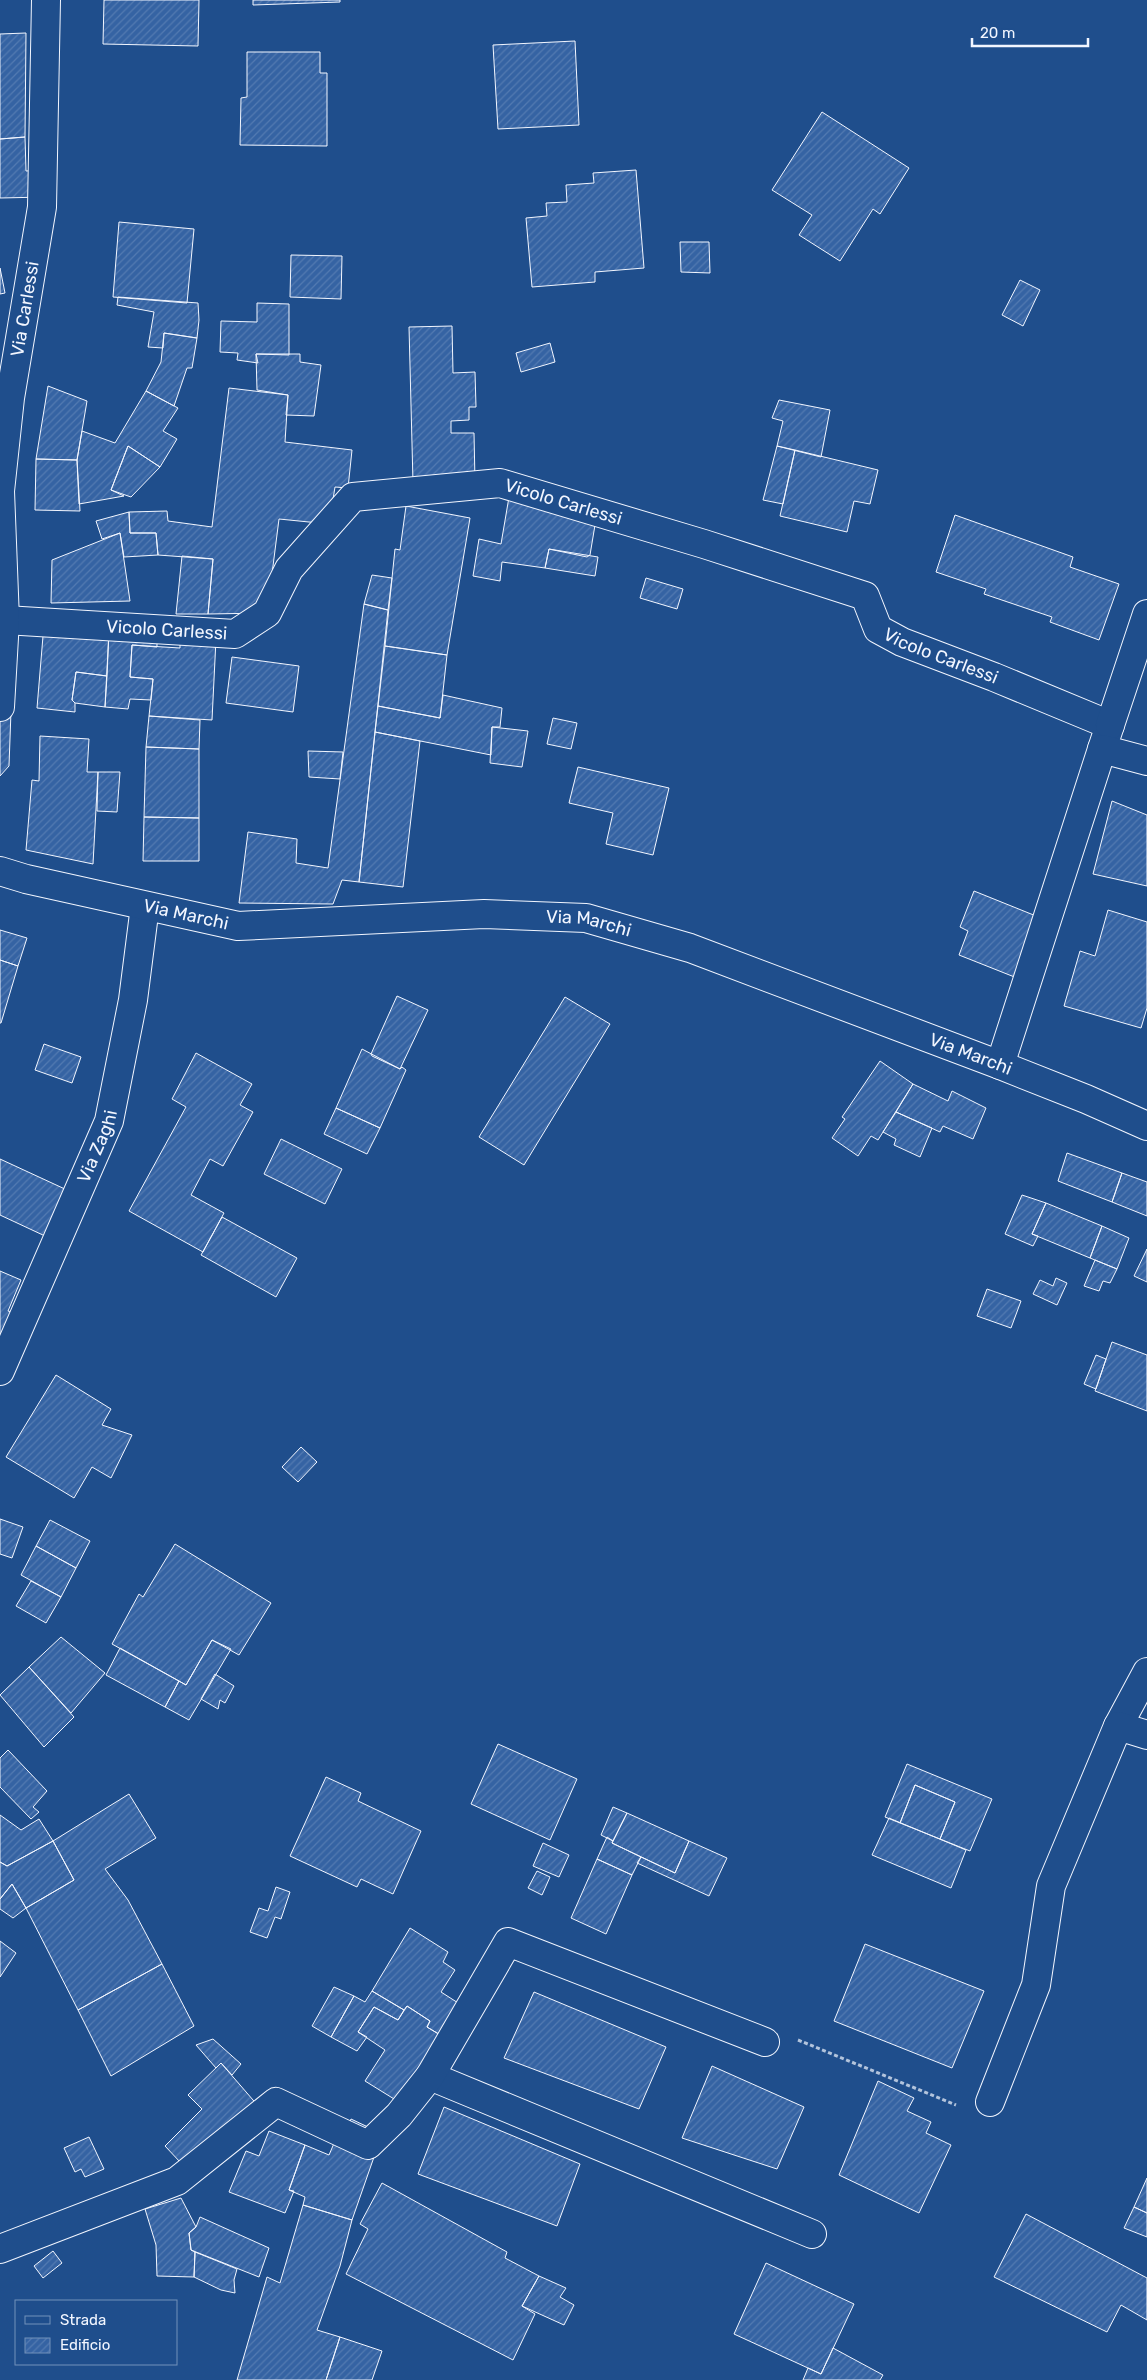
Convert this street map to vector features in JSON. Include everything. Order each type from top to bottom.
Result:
[{"type":"street","name":"Via Carlessi","points":[[0,707],[5,620],[0,491],[10,398],[42,207],[46,0]]},
{"type":"street","name":"Vicolo Carlessi","points":[[5,620],[235,634],[267,613],[289,569],[354,497],[500,483],[704,544],[866,596],[878,629],[902,642],[994,677],[1147,761]]},
{"type":"street","points":[[1000,1065],[1147,614]]},
{"type":"street","name":"Via Marchi","points":[[0,871],[26,879],[238,926],[484,914],[586,918],[690,948],[1000,1065],[1086,1099],[1147,1126]]},
{"type":"street","name":"Via Zaghi","points":[[0,1371],[109,1121],[133,1000],[145,906]]},
{"type":"street","points":[[990,2102],[1036,1985],[1051,1886],[1118,1726],[1147,1672]]},
{"type":"street","points":[[1118,1726],[1147,1735]]},
{"type":"street","points":[[0,2249],[177,2181],[276,2102],[368,2145],[399,2115],[430,2076],[508,1942],[765,2042]]},
{"type":"street","points":[[430,2076],[812,2234]]},
{"type":"building","points":[[104,0],[199,0],[198,46],[103,44]]},
{"type":"building","points":[[253,0],[340,0],[340,2],[253,5]]},
{"type":"building","points":[[26,33],[25,137],[0,139],[0,34]]},
{"type":"building","points":[[575,41],[579,125],[498,129],[493,45]]},
{"type":"building","points":[[247,52],[320,52],[320,73],[327,73],[327,146],[240,145],[241,98],[247,97]]},
{"type":"building","points":[[822,112],[909,168],[880,214],[873,209],[840,261],[799,235],[812,215],[772,190]]},
{"type":"building","points":[[25,137],[26,171],[44,170],[45,197],[0,198],[0,139]]},
{"type":"building","points":[[636,170],[644,268],[595,272],[595,282],[532,287],[526,218],[547,216],[546,203],[567,202],[566,185],[594,183],[593,173]]},
{"type":"building","points":[[119,222],[194,229],[187,303],[113,297]]},
{"type":"building","points":[[680,242],[709,242],[710,273],[681,272]]},
{"type":"building","points":[[291,255],[342,256],[341,299],[290,297]]},
{"type":"building","points":[[0,268],[5,293],[0,294]]},
{"type":"building","points":[[1020,280],[1040,290],[1023,326],[1002,315]]},
{"type":"building","points":[[118,297],[198,303],[197,338],[164,333],[163,348],[148,347],[154,312],[117,305]]},
{"type":"building","points":[[257,303],[289,304],[289,355],[256,354],[258,363],[237,360],[238,353],[220,352],[221,321],[257,322]]},
{"type":"building","points":[[452,326],[453,373],[475,372],[476,407],[469,407],[469,420],[451,421],[451,433],[474,433],[475,482],[413,483],[409,327]]},
{"type":"building","points":[[164,333],[197,338],[192,368],[187,368],[174,406],[146,391],[161,362]]},
{"type":"building","points":[[550,343],[555,362],[521,372],[516,353]]},
{"type":"building","points":[[256,354],[300,354],[300,362],[321,365],[314,416],[286,415],[288,395],[257,390]]},
{"type":"building","points":[[48,386],[87,401],[77,460],[36,459]]},
{"type":"building","points":[[229,388],[288,395],[285,442],[352,450],[348,488],[335,487],[329,524],[279,519],[267,613],[208,614],[213,559],[158,555],[156,533],[130,533],[129,512],[167,511],[168,521],[212,527]]},
{"type":"building","points":[[146,391],[178,408],[163,431],[177,439],[160,467],[128,446],[111,490],[124,496],[79,504],[77,460],[82,431],[115,443]]},
{"type":"building","points":[[779,400],[830,410],[821,457],[777,446],[783,421],[772,418]]},
{"type":"building","points":[[128,446],[160,467],[131,497],[111,490]]},
{"type":"building","points":[[777,446],[795,450],[783,504],[763,500]]},
{"type":"building","points":[[795,450],[878,470],[870,504],[854,501],[847,532],[780,516]]},
{"type":"building","points":[[36,459],[77,460],[80,511],[35,510]]},
{"type":"building","points":[[509,497],[597,513],[590,555],[587,557],[549,549],[545,568],[502,562],[500,581],[473,576],[479,539],[501,544]]},
{"type":"building","points":[[406,506],[470,518],[447,655],[385,646],[395,549],[400,550]]},
{"type":"building","points":[[129,512],[130,533],[156,533],[158,555],[124,557],[120,533],[102,539],[96,521]]},
{"type":"building","points":[[955,515],[1073,557],[1070,567],[1119,584],[1099,640],[1050,622],[1052,617],[984,594],[986,589],[936,572]]},
{"type":"building","points":[[120,533],[130,601],[51,603],[52,560]]},
{"type":"building","points":[[549,549],[598,557],[595,576],[545,568]]},
{"type":"building","points":[[182,556],[213,559],[208,614],[176,614]]},
{"type":"building","points":[[372,575],[392,578],[388,610],[364,604]]},
{"type":"building","points":[[646,578],[683,589],[677,609],[640,598]]},
{"type":"building","points":[[0,599],[15,601],[9,766],[0,776]]},
{"type":"building","points":[[364,604],[388,610],[359,882],[342,880],[333,904],[239,903],[248,832],[297,839],[296,863],[328,868]]},
{"type":"building","points":[[44,624],[109,631],[107,676],[76,672],[72,700],[75,703],[75,712],[37,708]]},
{"type":"building","points":[[109,631],[157,636],[157,647],[132,645],[130,677],[153,679],[151,700],[130,699],[128,709],[105,707]]},
{"type":"building","points":[[180,636],[216,639],[212,720],[149,716],[153,679],[130,677],[132,645],[180,648]]},
{"type":"building","points":[[385,646],[447,655],[440,718],[378,706]]},
{"type":"building","points":[[232,657],[299,666],[293,712],[226,703]]},
{"type":"building","points":[[76,672],[107,676],[105,707],[75,703],[72,700]]},
{"type":"building","points":[[443,695],[502,708],[500,727],[492,727],[491,755],[375,732],[378,706],[440,718]]},
{"type":"building","points":[[149,716],[200,720],[199,749],[146,747]]},
{"type":"building","points":[[553,718],[577,723],[571,749],[547,744]]},
{"type":"building","points":[[492,727],[528,731],[522,767],[490,763]]},
{"type":"building","points":[[375,732],[420,741],[403,887],[359,882]]},
{"type":"building","points":[[40,736],[89,739],[87,772],[98,772],[93,864],[26,850],[32,780],[39,781]]},
{"type":"building","points":[[146,747],[199,749],[199,818],[144,817]]},
{"type":"building","points":[[308,751],[343,752],[340,779],[309,777]]},
{"type":"building","points":[[578,767],[669,788],[653,855],[606,844],[613,813],[569,803]]},
{"type":"building","points":[[98,772],[120,772],[117,812],[97,811]]},
{"type":"building","points":[[1112,801],[1147,815],[1147,886],[1093,874]]},
{"type":"building","points":[[144,817],[199,818],[199,861],[143,861]]},
{"type":"building","points":[[974,891],[1041,918],[1017,978],[959,955],[968,931],[960,927]]},
{"type":"building","points":[[1108,910],[1147,922],[1147,1008],[1141,1028],[1064,1006],[1080,951],[1095,956]]},
{"type":"building","points":[[0,930],[27,938],[18,966],[0,960]]},
{"type":"building","points":[[0,960],[18,966],[1,1023],[0,1023]]},
{"type":"building","points":[[397,996],[428,1010],[400,1069],[371,1054]]},
{"type":"building","points":[[565,997],[610,1024],[524,1165],[479,1137]]},
{"type":"building","points":[[44,1044],[81,1057],[72,1083],[35,1070]]},
{"type":"building","points":[[362,1049],[400,1069],[402,1067],[406,1070],[380,1128],[336,1108]]},
{"type":"building","points":[[196,1053],[252,1084],[240,1105],[253,1112],[223,1166],[210,1159],[191,1195],[224,1213],[203,1252],[129,1211],[186,1107],[172,1099]]},
{"type":"building","points":[[880,1061],[913,1084],[878,1140],[871,1136],[858,1156],[832,1138],[845,1119],[842,1117]]},
{"type":"building","points":[[913,1084],[948,1101],[952,1091],[986,1108],[973,1139],[943,1126],[940,1132],[896,1112]]},
{"type":"building","points":[[336,1108],[380,1128],[367,1154],[324,1134]]},
{"type":"building","points":[[896,1112],[932,1128],[920,1157],[894,1145],[896,1139],[883,1132]]},
{"type":"building","points":[[281,1139],[342,1169],[325,1204],[264,1174]]},
{"type":"building","points":[[1067,1153],[1122,1173],[1112,1202],[1058,1181]]},
{"type":"building","points":[[0,1159],[67,1190],[45,1236],[0,1215]]},
{"type":"building","points":[[1122,1173],[1147,1182],[1147,1216],[1112,1202]]},
{"type":"building","points":[[1022,1195],[1046,1203],[1032,1234],[1038,1236],[1033,1246],[1005,1234]]},
{"type":"building","points":[[1046,1203],[1102,1226],[1090,1258],[1032,1234]]},
{"type":"building","points":[[222,1217],[297,1258],[276,1297],[201,1255]]},
{"type":"building","points":[[1102,1226],[1129,1238],[1117,1269],[1090,1258]]},
{"type":"building","points":[[1147,1249],[1147,1282],[1134,1276]]},
{"type":"building","points":[[1095,1260],[1117,1269],[1110,1283],[1103,1281],[1099,1291],[1084,1286]]},
{"type":"building","points":[[0,1271],[21,1280],[8,1311],[12,1312],[0,1340]]},
{"type":"building","points":[[1056,1278],[1067,1283],[1057,1305],[1033,1294],[1040,1280],[1053,1286]]},
{"type":"building","points":[[987,1289],[1021,1301],[1011,1328],[977,1316]]},
{"type":"building","points":[[1112,1342],[1147,1355],[1147,1411],[1095,1391]]},
{"type":"building","points":[[1096,1355],[1106,1359],[1096,1389],[1084,1384]]},
{"type":"building","points":[[56,1375],[111,1409],[102,1425],[132,1435],[111,1478],[92,1467],[74,1498],[6,1457]]},
{"type":"building","points":[[301,1447],[317,1462],[298,1482],[282,1467]]},
{"type":"building","points":[[0,1519],[23,1527],[12,1558],[0,1554]]},
{"type":"building","points":[[50,1520],[90,1541],[76,1568],[36,1546]]},
{"type":"building","points":[[175,1544],[271,1603],[239,1655],[212,1640],[186,1685],[112,1644],[139,1594],[143,1597]]},
{"type":"building","points":[[36,1546],[76,1568],[61,1597],[21,1575]]},
{"type":"building","points":[[31,1581],[61,1597],[46,1623],[16,1606]]},
{"type":"building","points":[[61,1637],[105,1673],[71,1713],[29,1667]]},
{"type":"building","points":[[212,1640],[231,1649],[189,1720],[165,1707],[179,1681],[186,1685]]},
{"type":"building","points":[[120,1648],[179,1681],[165,1707],[106,1675]]},
{"type":"building","points":[[29,1667],[74,1717],[44,1747],[0,1695]]},
{"type":"building","points":[[215,1674],[234,1686],[225,1703],[220,1700],[218,1709],[201,1699]]},
{"type":"building","points":[[498,1744],[577,1779],[550,1840],[471,1804]]},
{"type":"building","points":[[8,1750],[47,1791],[33,1807],[39,1812],[31,1819],[0,1787],[0,1758]]},
{"type":"building","points":[[907,1764],[992,1799],[970,1851],[940,1839],[955,1802],[915,1785],[900,1823],[885,1817]]},
{"type":"building","points":[[326,1777],[361,1793],[358,1801],[421,1831],[393,1894],[361,1879],[357,1887],[290,1856]]},
{"type":"building","points":[[915,1785],[955,1802],[940,1839],[900,1823]]},
{"type":"building","points":[[129,1794],[156,1838],[105,1869],[128,1900],[162,1964],[78,2010],[26,1908],[74,1880],[53,1841]]},
{"type":"building","points":[[613,1807],[627,1813],[613,1841],[601,1835]]},
{"type":"building","points":[[627,1813],[689,1841],[675,1873],[612,1843]]},
{"type":"building","points":[[0,1815],[21,1830],[39,1819],[53,1841],[7,1866],[0,1862]]},
{"type":"building","points":[[889,1818],[966,1850],[951,1888],[872,1855]]},
{"type":"building","points":[[607,1837],[613,1841],[612,1843],[641,1857],[632,1875],[597,1859]]},
{"type":"building","points":[[53,1841],[74,1880],[26,1908],[12,1884],[0,1899],[0,1862],[7,1866]]},
{"type":"building","points":[[689,1841],[727,1858],[709,1896],[637,1863],[641,1857],[675,1873]]},
{"type":"building","points":[[543,1843],[569,1855],[559,1877],[533,1866]]},
{"type":"building","points":[[597,1859],[632,1875],[606,1934],[571,1918]]},
{"type":"building","points":[[537,1871],[550,1877],[542,1895],[528,1888]]},
{"type":"building","points":[[12,1884],[26,1908],[13,1918],[0,1909],[0,1899]]},
{"type":"building","points":[[276,1887],[290,1892],[281,1919],[275,1917],[267,1938],[250,1932],[259,1908],[268,1911]]},
{"type":"building","points":[[410,1928],[448,1952],[443,1962],[455,1970],[441,1992],[466,2008],[447,2039],[427,2027],[430,2021],[407,2006],[404,2010],[372,1991]]},
{"type":"building","points":[[0,1941],[16,1953],[0,1977]]},
{"type":"building","points":[[865,1944],[984,1991],[952,2068],[834,2021]]},
{"type":"building","points":[[162,1964],[194,2026],[111,2076],[78,2010]]},
{"type":"building","points":[[334,1987],[354,1996],[331,2037],[312,2026]]},
{"type":"building","points":[[372,1991],[404,2010],[398,2020],[374,2007],[358,2032],[367,2037],[357,2051],[331,2037],[354,1996],[365,2002]]},
{"type":"building","points":[[534,1992],[666,2047],[639,2109],[504,2058]]},
{"type":"building","points":[[407,2006],[430,2021],[427,2027],[447,2039],[407,2107],[365,2081],[385,2050],[358,2032],[374,2007],[398,2020]]},
{"type":"building","points":[[213,2039],[241,2064],[232,2075],[221,2063],[216,2068],[196,2045]]},
{"type":"building","points":[[221,2063],[266,2115],[196,2179],[165,2146],[202,2109],[188,2095]]},
{"type":"building","points":[[712,2066],[804,2107],[777,2169],[682,2138]]},
{"type":"building","points":[[878,2081],[914,2098],[907,2111],[931,2122],[926,2133],[951,2145],[919,2213],[839,2175]]},
{"type":"building","points":[[444,2107],[580,2164],[557,2226],[418,2174]]},
{"type":"building","points":[[351,2119],[387,2136],[374,2157],[352,2220],[303,2205],[305,2197],[289,2190],[305,2145],[329,2155],[335,2141],[341,2144]]},
{"type":"building","points":[[269,2131],[305,2145],[289,2190],[294,2191],[285,2213],[229,2192],[246,2151],[259,2156]]},
{"type":"building","points":[[89,2137],[104,2169],[85,2177],[81,2169],[75,2172],[64,2148]]},
{"type":"building","points":[[1147,2178],[1147,2213],[1134,2207]]},
{"type":"building","points":[[382,2183],[507,2252],[505,2258],[539,2276],[522,2306],[535,2314],[513,2360],[346,2274],[368,2229],[360,2224]]},
{"type":"building","points":[[181,2198],[196,2227],[189,2233],[191,2250],[195,2252],[194,2277],[157,2276],[156,2245],[145,2209]]},
{"type":"building","points":[[303,2205],[352,2220],[340,2266],[317,2330],[340,2337],[326,2380],[237,2380],[267,2277],[280,2283]]},
{"type":"building","points":[[1134,2207],[1147,2213],[1147,2237],[1124,2228]]},
{"type":"building","points":[[1026,2214],[1147,2278],[1147,2320],[1121,2305],[1107,2332],[994,2277]]},
{"type":"building","points":[[200,2217],[269,2248],[259,2277],[191,2250],[189,2233],[196,2227]]},
{"type":"building","points":[[53,2251],[62,2263],[43,2278],[34,2266]]},
{"type":"building","points":[[195,2252],[237,2269],[234,2280],[235,2293],[221,2290],[194,2277]]},
{"type":"building","points":[[766,2263],[854,2304],[821,2374],[734,2334]]},
{"type":"building","points":[[539,2276],[566,2288],[560,2297],[574,2305],[564,2325],[522,2306]]},
{"type":"building","points":[[340,2337],[382,2351],[372,2380],[326,2380]]},
{"type":"building","points":[[833,2348],[883,2375],[880,2380],[803,2380],[808,2368],[821,2374]]}]
